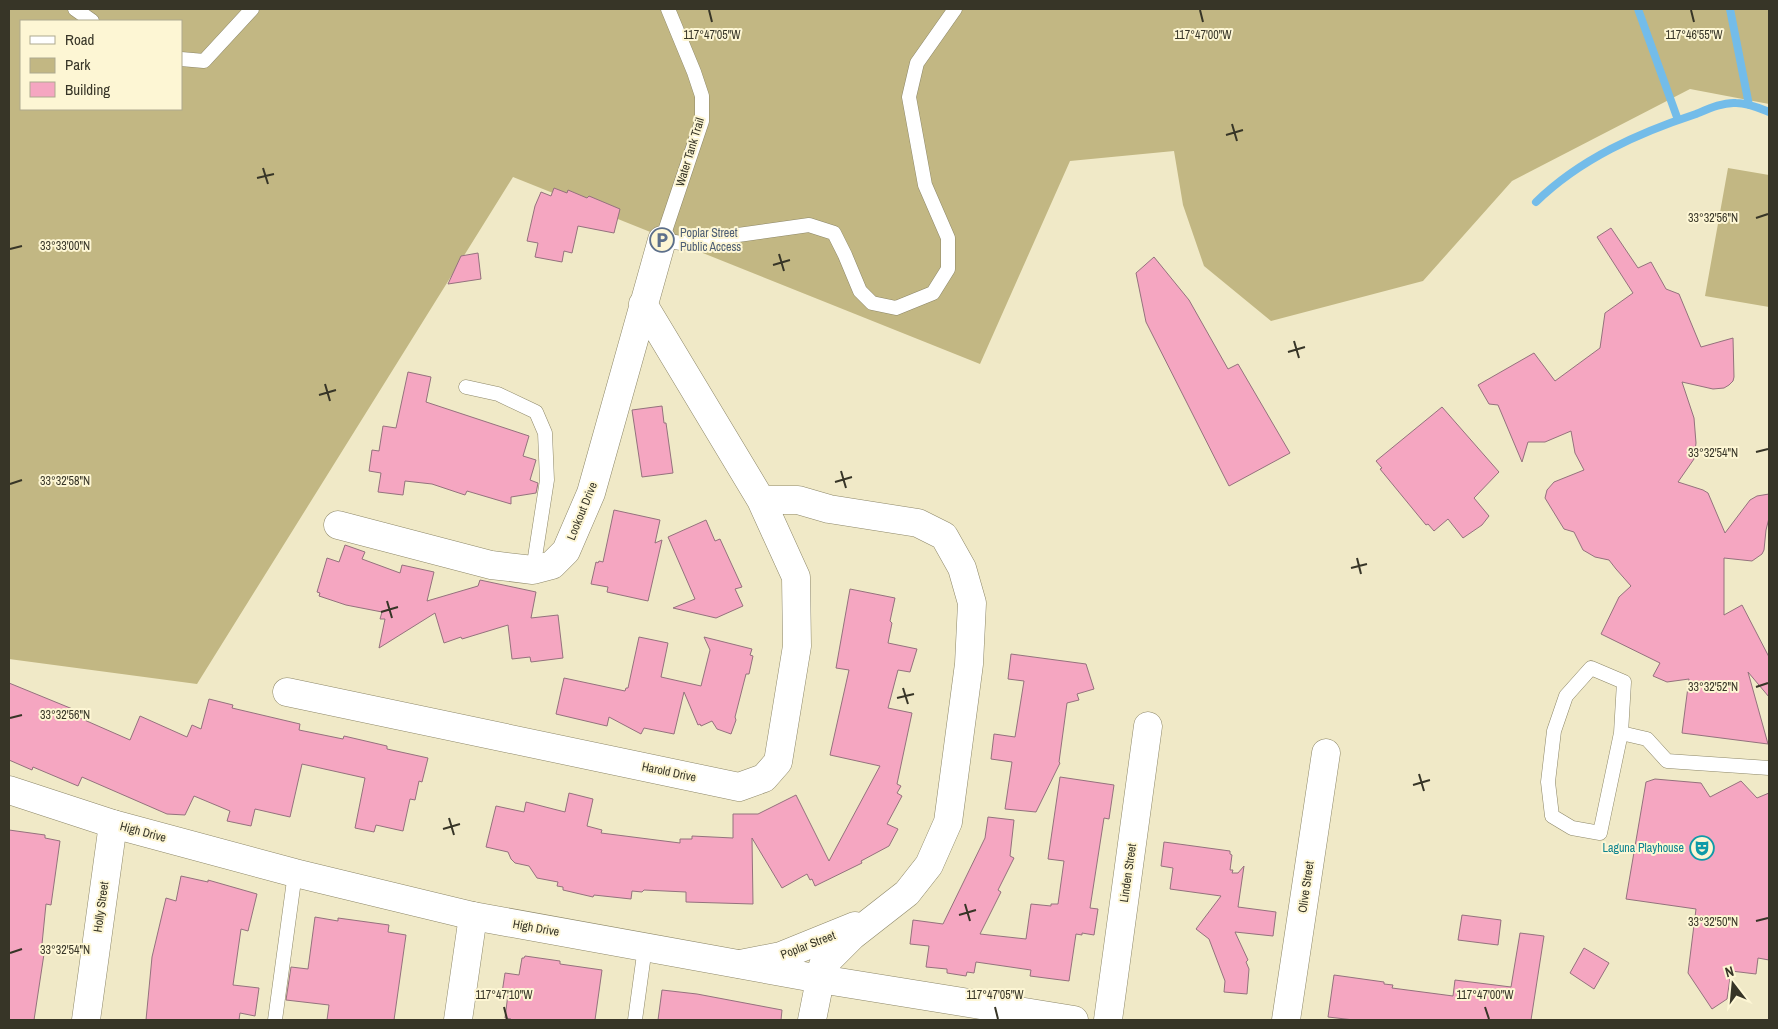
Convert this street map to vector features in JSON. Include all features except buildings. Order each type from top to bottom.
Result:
[{"type":"street","name":"Lookout Drive","points":[[338,524],[491,565],[533,570],[552,564],[566,551],[591,493],[662,240]]},
{"type":"street","name":"Harold Drive","points":[[287,692],[739,787],[764,778],[778,762],[797,646],[796,577],[761,500],[643,304]]},
{"type":"street","points":[[761,500],[798,500],[829,509],[918,523],[944,536],[962,568],[972,603],[969,664],[948,822],[929,865],[907,893],[852,936],[823,965],[812,1020]]},
{"type":"street","name":"Linden Street","points":[[1108,1020],[1148,726]]},
{"type":"street","name":"Olive Street","points":[[1286,1020],[1326,753]]},
{"type":"street","name":"High Drive","points":[[9,790],[113,824],[294,873],[473,916],[820,979],[994,1014],[1074,1020]]},
{"type":"street","name":"Holly Street","points":[[86,1020],[113,824]]},
{"type":"street","points":[[458,1020],[473,916]]},
{"type":"street","name":"Poplar Street","points":[[739,964],[781,956],[875,918]]},
{"type":"lane","points":[[75,9],[91,20]]},
{"type":"lane","points":[[182,59],[204,60],[252,9]]},
{"type":"lane","name":"Water Tank Trail","points":[[662,240],[702,121],[702,96],[668,9]]},
{"type":"lane","points":[[662,240],[680,243],[809,225],[834,232],[860,291],[872,303],[896,308],[933,293],[948,269],[948,238],[925,185],[910,97],[917,63],[955,9]]},
{"type":"lane","points":[[466,387],[498,394],[536,412],[545,433],[547,480],[533,570]]},
{"type":"lane","points":[[1591,668],[1624,682],[1621,733],[1600,833],[1572,828],[1552,816],[1548,782],[1554,731],[1566,696],[1591,668]]},
{"type":"lane","points":[[1621,733],[1647,739],[1667,761],[1769,768]]},
{"type":"lane","points":[[275,1020],[294,873]]},
{"type":"lane","points":[[635,1020],[645,947]]},
{"type":"green space","points":[[9,9],[1769,9],[1769,104],[1690,89],[1512,181],[1423,281],[1271,321],[1204,266],[1183,205],[1174,151],[1070,161],[980,364],[513,177],[197,684],[9,659]]},
{"type":"green space","points":[[1728,168],[1769,175],[1769,307],[1705,296]]},
{"type":"waterway","points":[[1638,9],[1678,120]]},
{"type":"waterway","points":[[1730,9],[1749,105]]},
{"type":"waterway","points":[[1536,202],[1571,173],[1591,160],[1631,139],[1674,121],[1711,108],[1736,103],[1753,106],[1769,112]]},
{"type":"place","name":"Poplar Street Public Access","points":[[662,240]]},
{"type":"place","name":"Laguna Playhouse","points":[[1702,848]]}]
